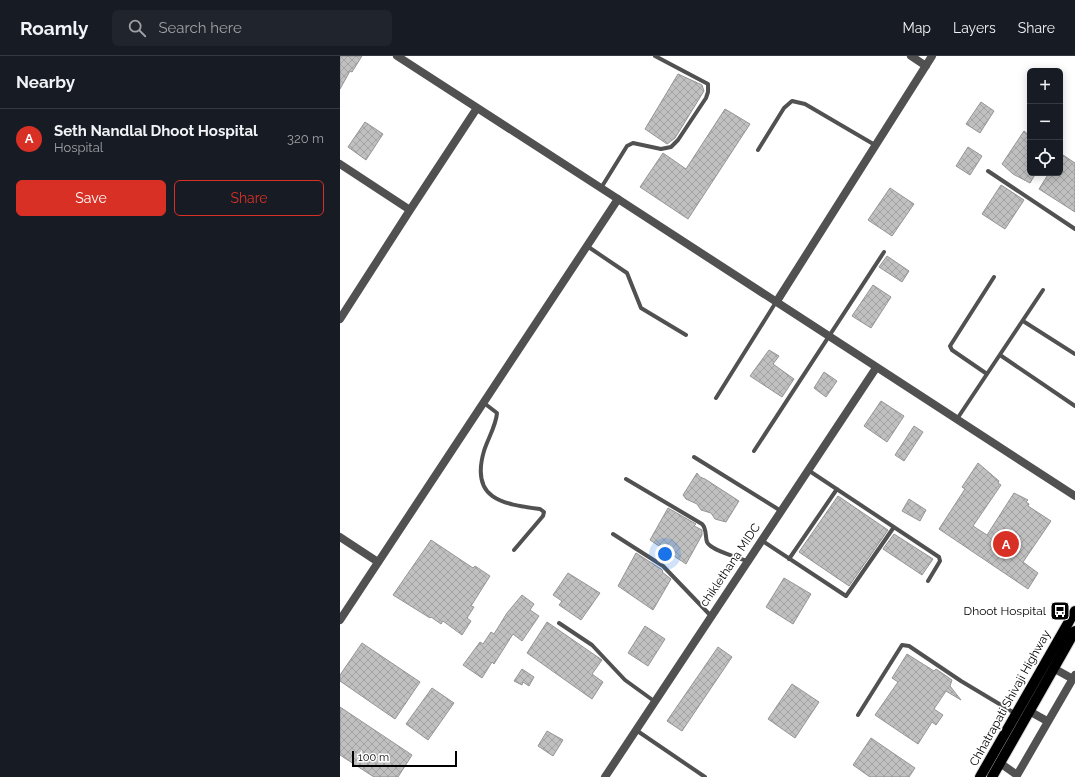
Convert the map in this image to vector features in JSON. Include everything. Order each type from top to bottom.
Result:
[{"type":"main road","name":"Chhatrapati Shivaji Highway","points":[[980,777],[1075,611]]},
{"type":"main road","name":"Chhatrapati Shivaji Highway","points":[[992,777],[1053,668],[1075,632]]},
{"type":"street","points":[[397,56],[407,59],[477,108],[777,301],[876,368],[1075,496]]},
{"type":"street","points":[[911,56],[926,66]]},
{"type":"street","points":[[777,301],[932,56]]},
{"type":"street","points":[[340,319],[477,108]]},
{"type":"street","points":[[340,164],[410,210]]},
{"type":"street","points":[[340,620],[618,199]]},
{"type":"street","name":"chiklethana MIDC","points":[[605,777],[876,368]]},
{"type":"street","points":[[340,537],[378,562]]},
{"type":"street","points":[[1000,763],[1017,776],[1047,721],[1072,690],[1074,677],[1053,668]]},
{"type":"street","points":[[1029,711],[1047,721]]},
{"type":"lane","points":[[601,188],[630,144],[661,149],[667,149],[675,144],[708,92],[708,84],[654,56]]},
{"type":"lane","points":[[758,150],[784,108],[792,101],[805,104],[875,145]]},
{"type":"lane","points":[[988,171],[1075,229]]},
{"type":"lane","points":[[587,246],[627,273],[641,308],[686,335]]},
{"type":"lane","points":[[754,451],[884,252]]},
{"type":"lane","points":[[987,374],[952,350],[950,346],[994,277]]},
{"type":"lane","points":[[956,419],[1043,290]]},
{"type":"lane","points":[[716,398],[777,301]]},
{"type":"lane","points":[[1022,321],[1075,354]]},
{"type":"lane","points":[[1000,355],[1075,406]]},
{"type":"lane","points":[[484,403],[496,413],[496,419],[484,452],[481,468],[484,488],[499,501],[514,506],[541,509],[544,512],[543,516],[514,550]]},
{"type":"lane","points":[[694,457],[780,511]]},
{"type":"lane","points":[[808,470],[939,556],[940,561],[928,581]]},
{"type":"lane","points":[[626,479],[702,524],[705,528],[707,542],[711,547],[747,562]]},
{"type":"lane","points":[[789,559],[837,489]]},
{"type":"lane","points":[[761,540],[846,596],[894,526]]},
{"type":"lane","points":[[613,534],[663,566],[711,616]]},
{"type":"lane","points":[[559,623],[592,645],[625,680],[654,701]]},
{"type":"lane","points":[[858,715],[904,644],[1016,714]]},
{"type":"lane","points":[[636,730],[705,777]]},
{"type":"building","points":[[340,56],[362,56],[352,72],[350,71],[340,89]]},
{"type":"building","points":[[678,74],[702,85],[704,91],[675,138],[667,144],[645,129]]},
{"type":"building","points":[[981,102],[994,111],[980,133],[966,124]]},
{"type":"building","points":[[725,109],[750,124],[688,219],[640,187],[663,153],[686,169]]},
{"type":"building","points":[[365,122],[383,134],[366,160],[348,147]]},
{"type":"building","points":[[1024,131],[1027,134],[1027,176],[1034,176],[1030,183],[1013,174],[1002,164]]},
{"type":"building","points":[[968,147],[982,156],[970,175],[956,166]]},
{"type":"building","points":[[1063,155],[1075,163],[1075,212],[1039,189],[1047,176],[1063,176]]},
{"type":"building","points":[[1001,185],[1024,200],[1005,229],[982,214]]},
{"type":"building","points":[[890,188],[914,204],[892,236],[868,220]]},
{"type":"building","points":[[887,256],[909,271],[902,282],[879,267]]},
{"type":"building","points":[[873,285],[891,297],[871,328],[852,316]]},
{"type":"building","points":[[769,350],[779,356],[773,364],[794,379],[782,397],[750,376]]},
{"type":"building","points":[[824,372],[837,381],[826,397],[814,388]]},
{"type":"building","points":[[881,401],[904,416],[887,442],[864,426]]},
{"type":"building","points":[[914,426],[923,432],[904,461],[895,455]]},
{"type":"building","points":[[978,463],[999,481],[998,483],[1001,485],[973,526],[987,535],[1014,493],[1028,500],[1026,502],[1029,504],[1028,506],[1051,521],[1023,562],[1038,573],[1028,589],[939,529],[965,489],[962,487]]},
{"type":"building","points":[[697,473],[700,477],[739,501],[726,522],[715,519],[711,513],[701,510],[697,504],[686,499],[683,495]]},
{"type":"building","points":[[838,496],[888,530],[849,586],[799,552]]},
{"type":"building","points":[[909,499],[926,510],[920,521],[902,511]]},
{"type":"building","points":[[668,508],[696,524],[694,526],[702,530],[702,535],[686,564],[650,540]]},
{"type":"building","points":[[894,534],[933,559],[922,575],[883,549]]},
{"type":"building","points":[[431,540],[473,568],[475,566],[490,576],[471,606],[474,607],[467,618],[471,621],[462,635],[443,621],[441,624],[393,595]]},
{"type":"building","points":[[636,553],[661,569],[663,571],[662,572],[671,579],[653,610],[618,586]]},
{"type":"building","points":[[568,573],[600,593],[581,620],[559,605],[562,601],[553,595]]},
{"type":"building","points":[[784,578],[811,594],[793,624],[766,607]]},
{"type":"building","points":[[522,595],[534,604],[530,610],[539,616],[522,641],[513,634],[494,664],[492,662],[482,678],[463,665],[480,642],[483,644],[491,632],[494,634],[507,613]]},
{"type":"building","points":[[547,622],[602,660],[592,674],[603,682],[592,699],[527,653]]},
{"type":"building","points":[[645,626],[665,639],[648,666],[628,653]]},
{"type":"building","points":[[362,643],[420,682],[395,719],[340,681],[340,675]]},
{"type":"building","points":[[718,647],[732,657],[682,731],[667,721]]},
{"type":"building","points":[[907,654],[934,671],[936,669],[952,680],[950,686],[961,700],[946,691],[934,709],[943,715],[936,725],[932,722],[918,744],[875,715],[898,682],[892,678]]},
{"type":"building","points":[[522,669],[534,677],[529,686],[523,682],[522,685],[514,681]]},
{"type":"building","points":[[792,684],[819,702],[795,738],[768,719]]},
{"type":"building","points":[[432,688],[454,703],[428,740],[406,724]]},
{"type":"building","points":[[340,707],[412,755],[398,777],[374,777],[340,755]]},
{"type":"building","points":[[547,731],[563,740],[553,756],[538,746]]},
{"type":"building","points":[[871,738],[915,768],[909,777],[870,777],[853,765]]},
{"type":"place","name":"Seth Nandlal Dhoot Hospital","points":[[1006,544]]},
{"type":"place","name":"Dhoot Hospital","points":[[1060,611]]}]
